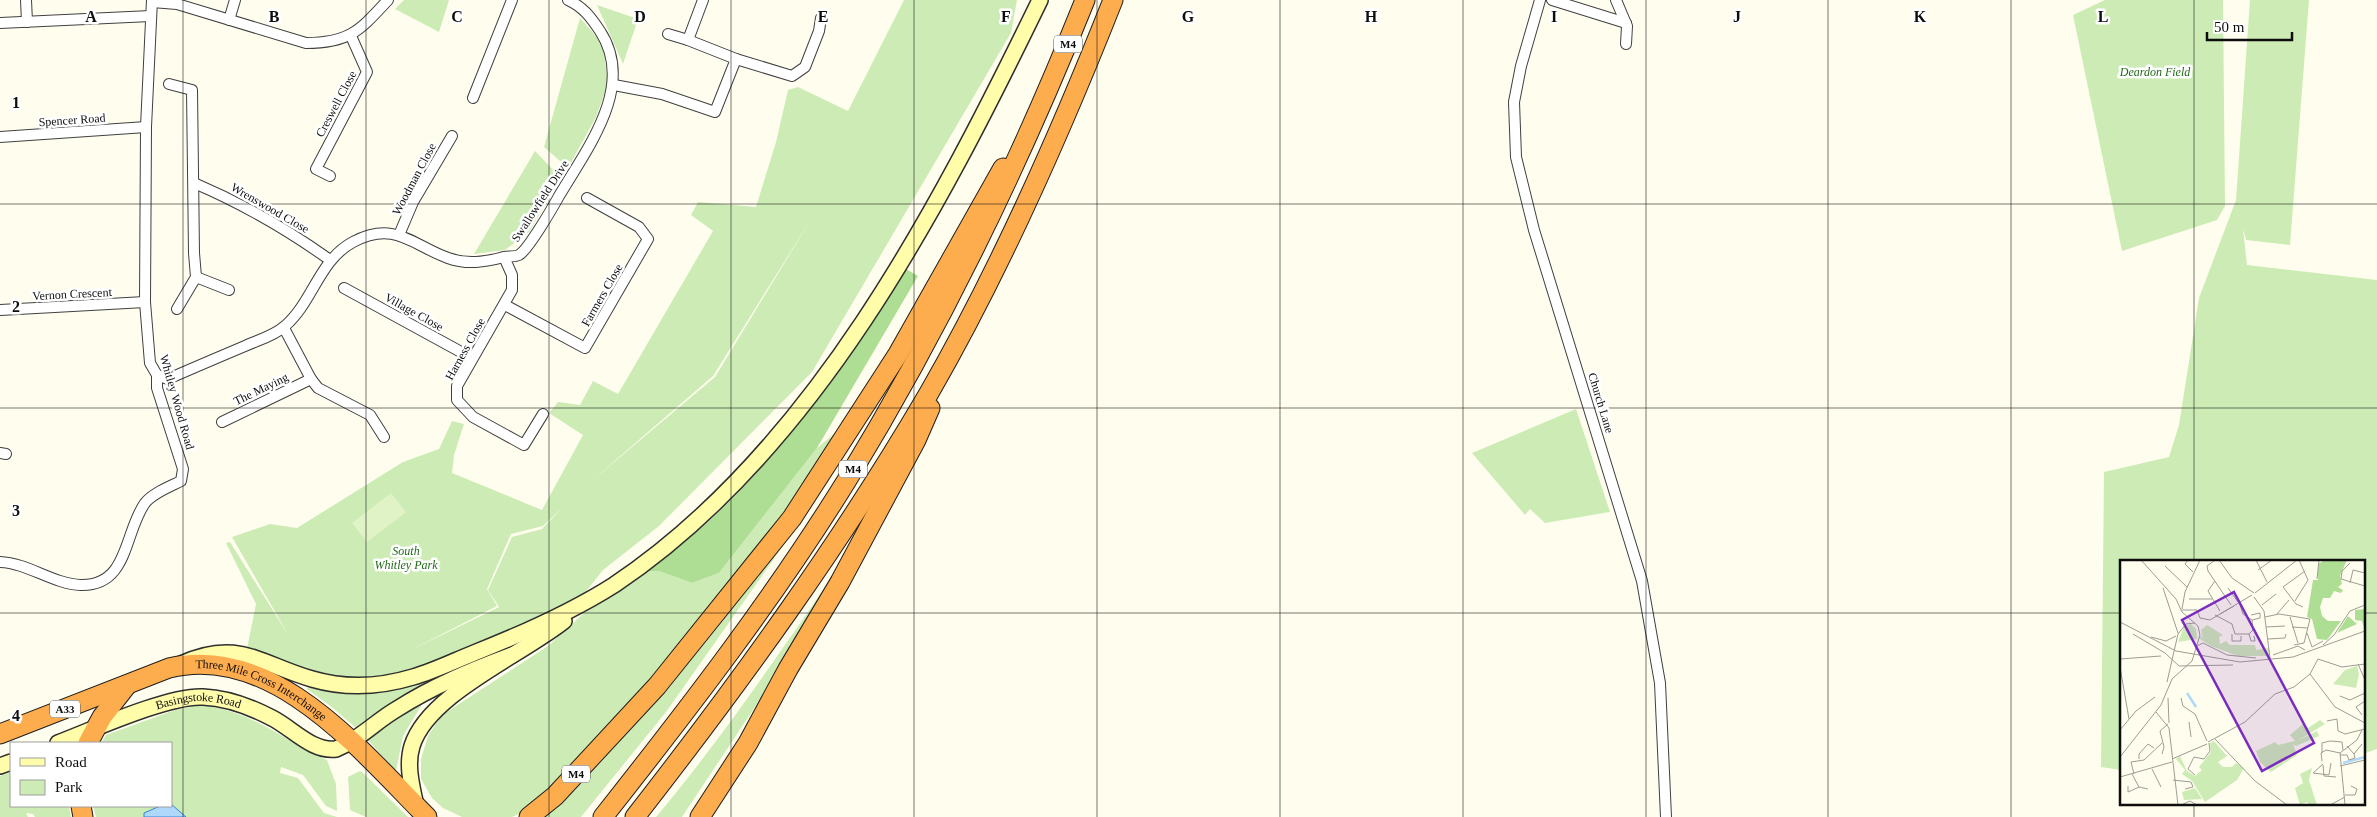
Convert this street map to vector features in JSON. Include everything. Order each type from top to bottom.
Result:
[{"type":"highway","name":"M4","points":[[603,817],[690,707],[765,604],[846,481],[941,317],[999,201],[1050,87],[1085,0]]},
{"type":"highway","name":"M4","points":[[700,817],[748,743],[878,513],[916,440],[963,331],[1032,190],[1080,85],[1113,0]]},
{"type":"highway","name":"M4","points":[[529,817],[554,796],[657,686],[792,518],[898,354],[1050,87]]},
{"type":"highway","name":"M4","points":[[635,817],[710,721],[819,567],[928,393],[963,331]]},
{"type":"highway","name":"Three Mile Cross Interchange","points":[[129,682],[180,665],[196,663],[223,667],[263,679],[300,699],[323,716],[425,813]]},
{"type":"highway","name":"A33","points":[[0,734],[129,682]]},
{"type":"highway","points":[[92,736],[129,682]]},
{"type":"main road","points":[[425,813],[411,782],[410,756],[421,726],[437,707],[512,655],[542,638],[586,602],[643,564],[724,493],[782,428],[824,375],[872,306],[934,205],[992,99],[1040,0]]},
{"type":"main road","points":[[180,665],[201,655],[220,652],[233,653],[259,658],[307,678],[326,683],[348,686],[380,684],[412,677],[497,644],[586,602]]},
{"type":"main road","points":[[350,742],[413,699],[467,672],[512,655]]},
{"type":"main road","name":"Basingstoke Road","points":[[63,742],[92,736],[183,698],[202,696],[255,710],[273,718],[310,743],[332,749],[350,742]]},
{"type":"street","points":[[26,0],[27,22]]},
{"type":"street","points":[[229,20],[235,0]]},
{"type":"street","points":[[152,1],[177,4],[306,43],[332,42],[351,36],[388,0]]},
{"type":"street","points":[[473,98],[512,0]]},
{"type":"street","points":[[688,40],[703,0]]},
{"type":"street","name":"Church Lane","points":[[1540,0],[1521,66],[1514,102],[1516,157],[1534,230],[1642,581],[1660,683],[1666,817]]},
{"type":"street","points":[[1552,0],[1626,23]]},
{"type":"street","points":[[1616,0],[1626,23],[1626,44]]},
{"type":"street","name":"Whitley Wood Road","points":[[0,562],[14,563],[72,584],[94,584],[117,570],[147,501],[181,482],[183,477],[183,469],[158,388],[157,375],[150,363],[145,302],[146,127],[152,1]]},
{"type":"street","name":"Swallowfield Drive","points":[[157,375],[168,379],[284,328],[300,312],[330,260],[352,242],[375,233],[399,235],[412,239],[448,258],[466,263],[490,262],[520,255],[545,221],[600,124],[608,109],[614,85],[613,60],[606,40],[587,12],[572,1]]},
{"type":"street","points":[[0,23],[151,16]]},
{"type":"street","points":[[668,34],[736,59],[792,76],[805,67],[819,31],[821,18]]},
{"type":"street","name":"Creswell Close","points":[[330,176],[316,169],[367,72],[351,36]]},
{"type":"street","points":[[614,85],[662,94],[715,112],[736,59]]},
{"type":"street","points":[[169,84],[192,90],[196,277],[177,309]]},
{"type":"street","name":"Spencer Road","points":[[0,137],[146,127]]},
{"type":"street","name":"Woodman Close","points":[[399,235],[413,202],[452,136]]},
{"type":"street","name":"Wrenswood Close","points":[[194,183],[228,197],[308,244],[330,260]]},
{"type":"street","name":"Farmers Close","points":[[505,305],[585,348],[648,239],[639,227],[587,198]]},
{"type":"street","name":"Harness Close","points":[[504,258],[512,274],[512,290],[505,305],[456,386],[457,400],[473,417],[524,445],[543,414]]},
{"type":"street","points":[[196,277],[229,290]]},
{"type":"street","name":"Village Close","points":[[344,288],[472,358]]},
{"type":"street","name":"Vernon Crescent","points":[[0,310],[145,302]]},
{"type":"street","points":[[284,328],[311,379],[318,388],[370,415],[384,437]]},
{"type":"street","name":"The Maying","points":[[222,422],[311,379]]},
{"type":"green space","points":[[404,0],[449,0],[439,32],[395,9]]},
{"type":"green space","name":"South Whitley Park","points":[[904,0],[1017,0],[1011,33],[812,372],[659,526],[603,570],[584,594],[546,617],[394,678],[343,682],[247,649],[256,604],[226,543],[230,542],[289,636],[232,537],[270,524],[297,528],[403,462],[439,449],[452,421],[464,424],[454,455],[452,473],[542,510],[583,435],[549,413],[558,402],[580,405],[593,381],[618,394],[713,231],[691,215],[698,202],[756,207],[776,142],[788,90],[798,87],[848,111]],"holes":[[[813,216],[715,377],[588,484],[713,376]],[[562,508],[542,529],[512,537],[488,590],[499,607],[409,651],[497,606],[487,589],[511,534],[543,526]]]},
{"type":"green space","name":"Deardon Field","points":[[2105,0],[2223,0],[2225,206],[2217,220],[2122,251],[2073,15]]},
{"type":"green space","points":[[2250,0],[2309,0],[2290,245],[2246,240],[2243,228],[2247,265],[2377,280],[2377,749],[2364,754],[2364,560],[2120,560],[2120,770],[2101,767],[2104,472],[2169,457],[2179,425],[2199,298],[2236,200]]},
{"type":"green space","points":[[597,5],[638,19],[623,64]]},
{"type":"green space","points":[[580,18],[603,44],[608,84],[596,117],[568,168],[544,147]]},
{"type":"green space","points":[[535,151],[561,178],[529,232],[505,250],[474,254]]},
{"type":"green space","points":[[906,269],[918,276],[817,448],[719,573],[692,583],[659,571],[646,571],[703,526],[766,462],[815,400]]},
{"type":"green space","points":[[1576,409],[1610,512],[1545,523],[1530,509],[1525,515],[1472,453]]},
{"type":"green space","points":[[842,427],[780,520],[700,623],[558,786],[526,811],[512,817],[462,817],[443,808],[432,798],[421,779],[421,759],[428,736],[442,715],[548,646],[583,614],[646,571],[659,571],[692,583],[719,573],[817,448]]},
{"type":"green space","points":[[391,493],[406,512],[367,542],[352,523]]},
{"type":"green space","points":[[790,536],[666,712],[581,817],[542,817],[679,672],[742,596],[784,540]]},
{"type":"green space","points":[[830,580],[823,596],[753,710],[682,817],[656,817],[724,730]]},
{"type":"green space","points":[[459,667],[357,729],[307,689],[308,687],[350,693],[385,690]]},
{"type":"green space","points":[[420,704],[421,706],[403,736],[396,771],[368,740],[387,724]]},
{"type":"green space","points":[[202,705],[238,714],[253,720],[327,760],[336,784],[337,811],[326,806],[303,775],[281,767],[280,773],[298,778],[324,813],[337,817],[186,817],[172,805],[172,742],[102,742],[106,735],[175,710]]},
{"type":"green space","points":[[360,771],[408,817],[366,817],[350,810],[348,777]]},
{"type":"green space","points":[[10,772],[10,807],[69,807],[71,817],[35,817],[33,814],[26,813],[28,817],[0,817],[0,776]]},
{"type":"green space","points":[[93,807],[158,807],[145,813],[144,817],[96,817]]},
{"type":"water","points":[[172,805],[186,817],[144,817],[144,813],[158,807],[172,807]]}]
